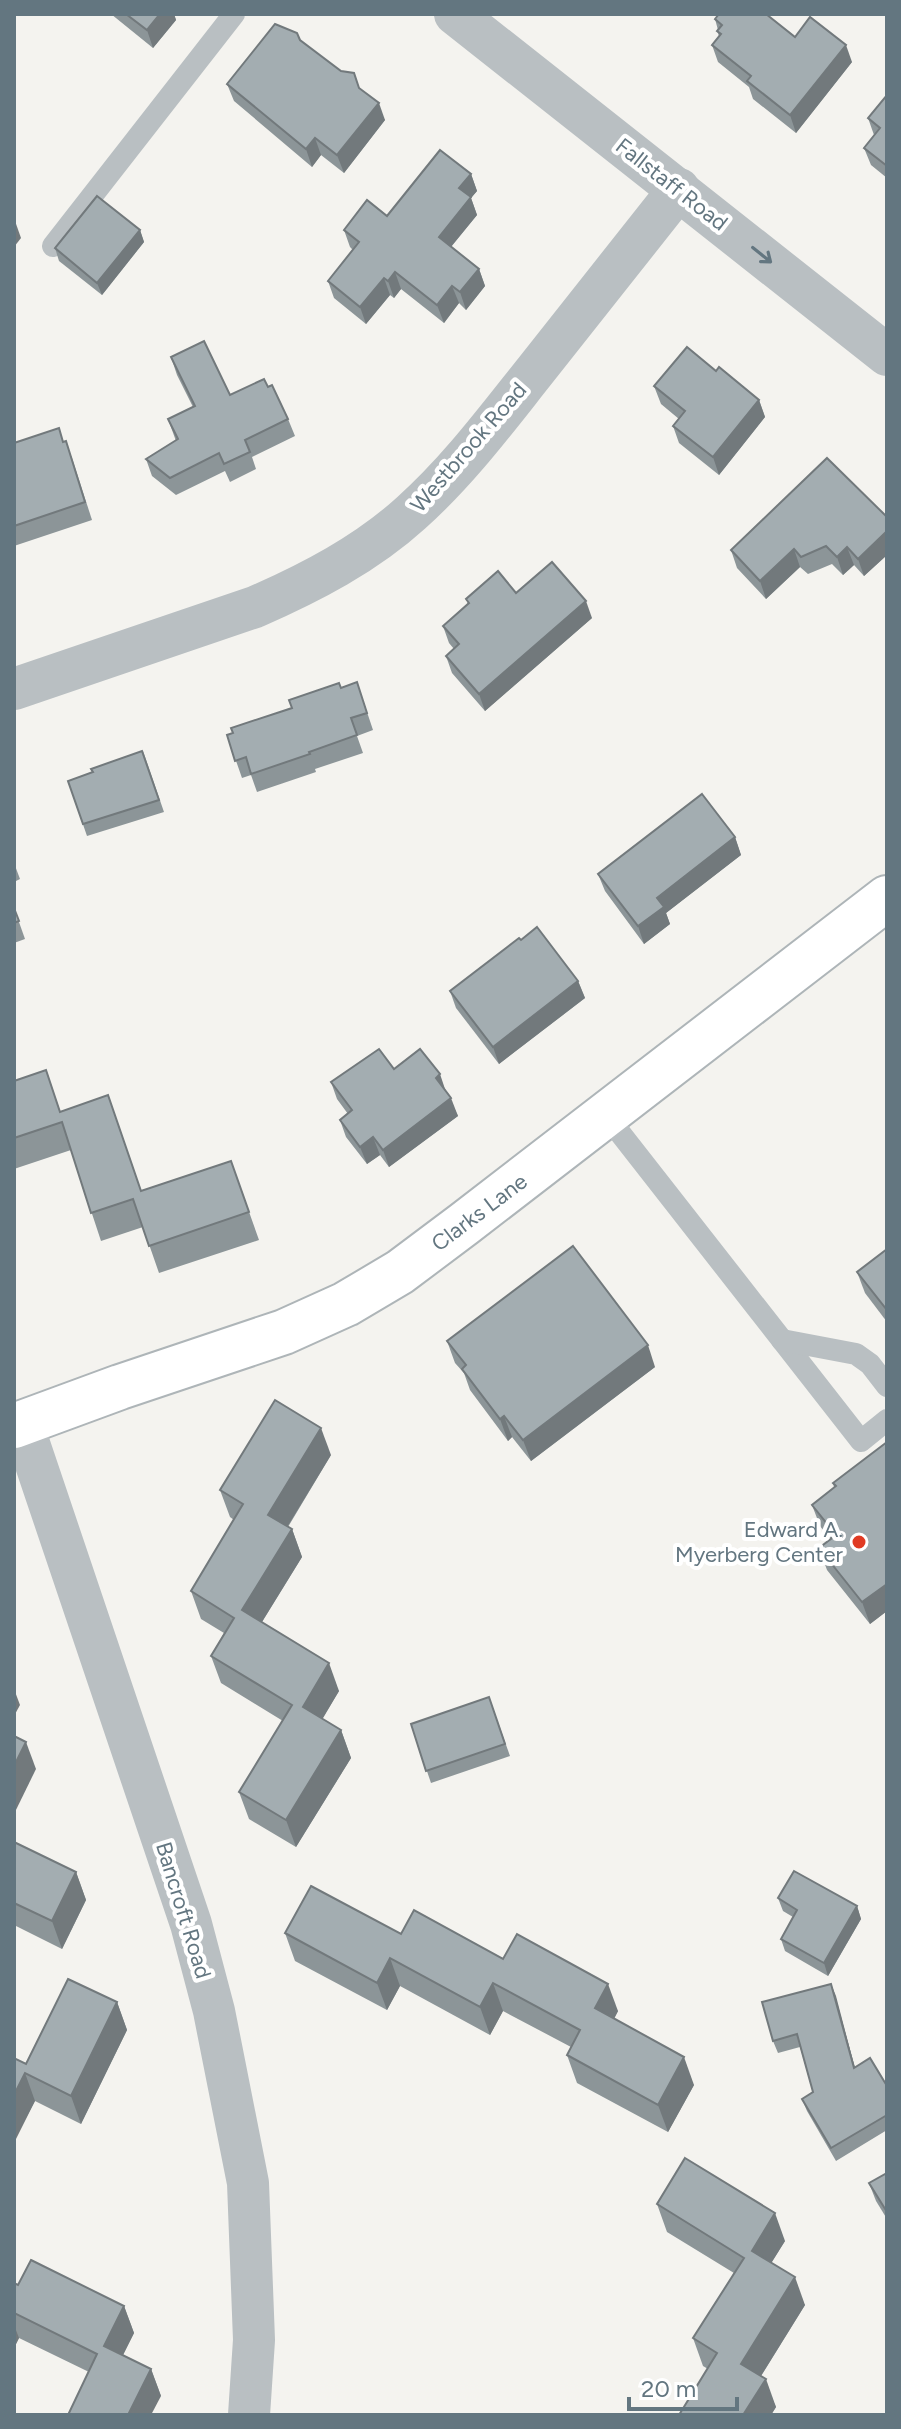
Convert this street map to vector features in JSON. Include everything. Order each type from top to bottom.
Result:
[{"type":"street","name":"Fallstaff Road","points":[[455,14],[887,355]]},
{"type":"street","name":"Westbrook Road","points":[[14,689],[255,607],[327,572],[387,532],[436,489],[484,435],[679,189]]},
{"type":"street","name":"Clarks Lane","points":[[18,1424],[284,1332],[346,1304],[400,1272],[887,898]]},
{"type":"street","name":"Bancroft Road","points":[[18,1424],[191,1924],[214,2011],[248,2183],[254,2340],[249,2415]]},
{"type":"lane","points":[[53,246],[234,14]]},
{"type":"lane","points":[[606,1115],[861,1441],[887,1420]]},
{"type":"lane","points":[[782,1340],[856,1354],[870,1364],[887,1386]]},
{"type":"building","points":[[126,14],[160,14],[147,30]]},
{"type":"building","points":[[719,14],[766,14],[795,37],[810,17],[846,45],[790,115],[747,81],[751,76],[712,45],[721,34],[717,31],[722,25],[715,19]]},
{"type":"building","points":[[275,24],[297,33],[300,40],[341,71],[354,73],[359,88],[379,103],[337,155],[315,138],[306,149],[227,84]]},
{"type":"building","points":[[887,95],[887,166],[864,148],[880,128],[868,118]]},
{"type":"building","points":[[440,150],[471,174],[459,188],[471,197],[439,237],[479,269],[460,292],[452,286],[437,305],[395,272],[388,281],[384,278],[360,307],[328,281],[359,242],[344,230],[367,200],[387,216]]},
{"type":"building","points":[[97,196],[140,230],[97,283],[55,248]]},
{"type":"building","points":[[204,341],[230,395],[264,379],[268,387],[272,385],[288,419],[245,440],[250,452],[224,464],[219,453],[170,478],[146,459],[178,439],[168,419],[195,406],[171,357]]},
{"type":"building","points":[[687,347],[716,371],[719,367],[759,400],[713,457],[673,426],[685,411],[654,386]]},
{"type":"building","points":[[59,428],[85,502],[14,526],[14,443]]},
{"type":"building","points":[[827,458],[887,517],[887,531],[858,559],[847,547],[837,557],[826,546],[801,557],[794,549],[760,581],[731,550]]},
{"type":"building","points":[[552,562],[586,601],[479,694],[446,656],[459,644],[443,626],[469,603],[466,599],[498,571],[516,593]]},
{"type":"building","points":[[357,682],[367,713],[351,718],[357,735],[251,774],[246,757],[235,761],[227,735],[233,733],[231,728],[292,708],[289,700],[339,683],[341,688]]},
{"type":"building","points":[[142,751],[159,800],[83,824],[68,781],[93,772],[91,769]]},
{"type":"building","points":[[702,794],[735,837],[657,898],[664,907],[638,926],[598,874]]},
{"type":"building","points":[[537,927],[578,981],[493,1047],[450,991]]},
{"type":"building","points":[[379,1049],[394,1069],[420,1049],[440,1074],[436,1078],[451,1098],[383,1150],[373,1137],[360,1147],[340,1120],[352,1110],[331,1082]]},
{"type":"building","points":[[46,1070],[60,1112],[108,1095],[141,1191],[231,1161],[249,1212],[149,1246],[133,1199],[91,1213],[62,1122],[14,1138],[14,1081]]},
{"type":"building","points":[[573,1246],[648,1345],[523,1440],[504,1416],[500,1419],[462,1369],[466,1365],[447,1341]]},
{"type":"building","points":[[887,1249],[887,1310],[857,1272]]},
{"type":"building","points":[[275,1400],[321,1428],[268,1515],[292,1529],[242,1610],[329,1663],[303,1707],[341,1730],[286,1820],[239,1792],[292,1705],[211,1656],[234,1618],[191,1591],[243,1504],[220,1490]]},
{"type":"building","name":"Edward A. Myerberg Center","points":[[887,1442],[887,1584],[862,1602],[819,1548],[836,1535],[812,1505],[836,1486],[833,1483]]},
{"type":"building","points":[[489,1697],[505,1744],[426,1771],[411,1724]]},
{"type":"building","points":[[14,1736],[26,1742],[14,1766]]},
{"type":"building","points":[[14,1842],[76,1872],[52,1921],[14,1903]]},
{"type":"building","points":[[794,1871],[857,1906],[824,1963],[781,1939],[797,1910],[778,1898]]},
{"type":"building","points":[[311,1886],[401,1934],[414,1910],[503,1959],[517,1934],[608,1984],[595,2008],[684,2057],[658,2105],[567,2055],[580,2030],[493,1983],[480,2007],[390,1958],[377,1983],[285,1933]]},
{"type":"building","points":[[68,1979],[117,2002],[71,2096],[25,2073],[14,2095],[14,2058],[26,2064]]},
{"type":"building","points":[[831,1984],[854,2068],[870,2058],[887,2086],[887,2115],[831,2148],[802,2099],[813,2092],[797,2034],[773,2041],[762,2002]]},
{"type":"building","points":[[685,2158],[775,2213],[752,2251],[795,2277],[741,2364],[766,2379],[743,2415],[679,2415],[717,2353],[693,2338],[744,2258],[657,2204]]},
{"type":"building","points":[[887,2173],[887,2212],[869,2183]]},
{"type":"building","points":[[31,2260],[124,2306],[104,2346],[151,2369],[128,2415],[68,2415],[97,2354],[14,2313],[14,2283],[18,2285]]},
{"type":"place","name":"Edward A. Myerberg Center","points":[[859,1542]]}]
